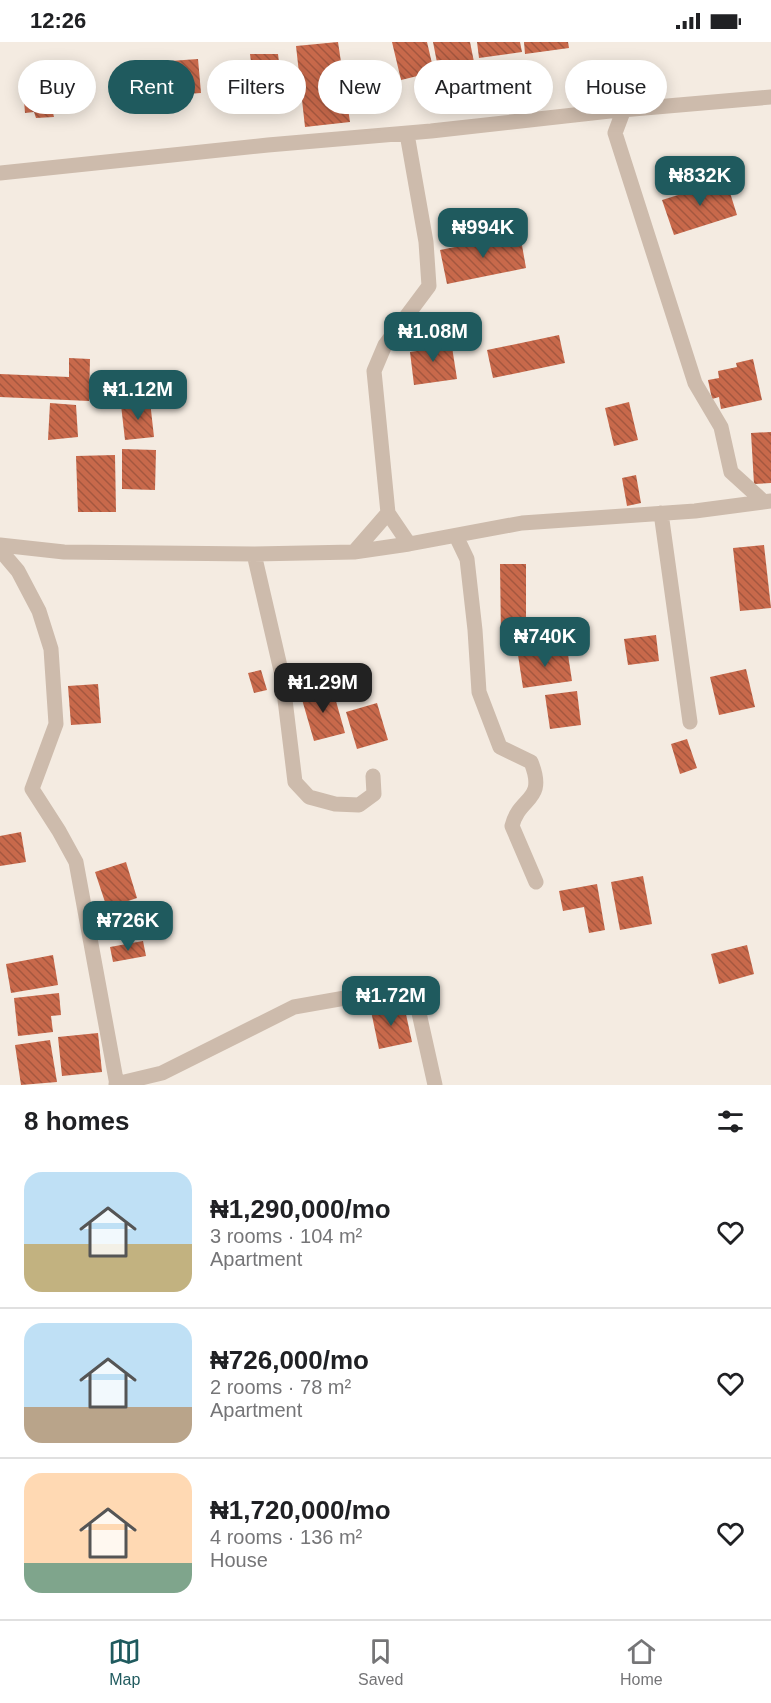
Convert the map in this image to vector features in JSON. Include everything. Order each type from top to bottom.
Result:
[{"type":"street","points":[[667,105],[771,97]]},
{"type":"street","points":[[0,173],[268,145],[407,134],[581,114]]},
{"type":"street","points":[[622,114],[615,133],[695,383],[721,427],[731,472],[767,501]]},
{"type":"street","points":[[407,134],[426,242],[429,286],[384,345],[374,371],[388,513],[409,544]]},
{"type":"street","points":[[0,545],[64,552],[254,554],[354,552],[522,523],[662,513],[767,501]]},
{"type":"street","points":[[354,552],[388,513]]},
{"type":"street","points":[[662,513],[690,722]]},
{"type":"street","points":[[456,536],[467,559],[479,692],[500,747],[531,762],[537,777],[534,793],[514,817],[512,826],[536,882]]},
{"type":"street","points":[[0,550],[18,572],[39,611],[51,649],[56,724],[32,789],[76,862],[117,1084],[162,1073],[294,1007],[413,986],[435,1085]]},
{"type":"street","points":[[254,554],[282,675],[295,782],[309,797],[335,804],[359,805],[374,794],[374,776]]},
{"type":"building","points":[[338,42],[341,60],[318,60],[318,114],[349,114],[350,122],[305,127],[306,60],[298,60],[296,46]]},
{"type":"building","points":[[392,42],[427,42],[431,60],[414,60],[414,77],[402,80],[402,60],[396,60]]},
{"type":"building","points":[[433,42],[470,42],[474,60],[436,60]]},
{"type":"building","points":[[477,42],[520,42],[522,52],[479,58]]},
{"type":"building","points":[[524,42],[568,42],[569,48],[525,54]]},
{"type":"building","points":[[250,54],[278,54],[279,60],[251,60]]},
{"type":"building","points":[[198,59],[201,93],[195,93],[195,60],[184,60]]},
{"type":"building","points":[[35,114],[53,114],[54,117],[36,118]]},
{"type":"building","points":[[726,180],[737,215],[674,235],[662,200]]},
{"type":"building","points":[[520,234],[526,268],[447,284],[440,250]]},
{"type":"building","points":[[559,335],[565,363],[493,378],[487,350]]},
{"type":"building","points":[[444,339],[446,348],[452,347],[457,379],[414,385],[410,352],[423,350],[422,342]]},
{"type":"building","points":[[69,358],[90,359],[89,401],[0,397],[0,374],[69,377]]},
{"type":"building","points":[[753,359],[762,400],[721,409],[719,397],[712,399],[708,380],[719,378],[718,371],[737,367],[736,363]]},
{"type":"building","points":[[150,401],[154,437],[125,440],[121,405]]},
{"type":"building","points":[[629,402],[638,440],[614,446],[605,408]]},
{"type":"building","points":[[50,403],[76,405],[78,437],[48,440]]},
{"type":"building","points":[[771,432],[771,483],[754,484],[751,433]]},
{"type":"building","points":[[122,449],[156,450],[155,490],[122,489]]},
{"type":"building","points":[[115,455],[116,512],[78,512],[76,456]]},
{"type":"building","points":[[636,475],[641,503],[627,506],[622,478]]},
{"type":"building","points":[[764,545],[771,608],[740,611],[733,548]]},
{"type":"building","points":[[500,564],[526,564],[526,638],[501,638]]},
{"type":"building","points":[[656,635],[659,661],[628,665],[624,639]]},
{"type":"building","points":[[567,648],[572,681],[523,688],[518,655]]},
{"type":"building","points":[[746,669],[755,707],[719,715],[710,677]]},
{"type":"building","points":[[261,670],[267,690],[254,693],[248,673]]},
{"type":"building","points":[[98,684],[101,723],[71,725],[68,686]]},
{"type":"building","points":[[332,687],[345,733],[314,741],[301,696]]},
{"type":"building","points":[[577,691],[581,725],[550,729],[545,695]]},
{"type":"building","points":[[377,703],[388,740],[357,749],[346,712]]},
{"type":"building","points":[[687,739],[697,768],[680,774],[671,744]]},
{"type":"building","points":[[21,832],[26,862],[0,866],[0,836]]},
{"type":"building","points":[[126,862],[137,898],[107,908],[95,872]]},
{"type":"building","points":[[643,876],[652,924],[620,930],[611,882]]},
{"type":"building","points":[[597,884],[605,930],[589,933],[584,907],[563,911],[559,891]]},
{"type":"building","points":[[143,941],[146,956],[113,962],[110,947]]},
{"type":"building","points":[[747,945],[754,974],[719,984],[711,954]]},
{"type":"building","points":[[53,955],[58,985],[11,993],[6,964]]},
{"type":"building","points":[[59,993],[61,1015],[51,1016],[53,1032],[18,1036],[14,998]]},
{"type":"building","points":[[404,1005],[412,1042],[379,1049],[371,1011]]},
{"type":"building","points":[[98,1033],[102,1072],[62,1076],[58,1037]]},
{"type":"building","points":[[50,1040],[57,1082],[21,1085],[15,1045]]}]
